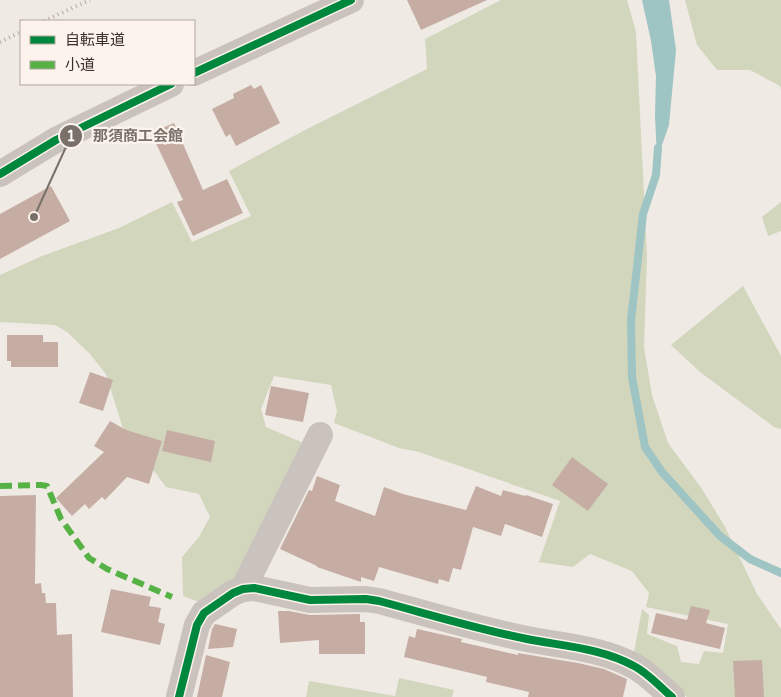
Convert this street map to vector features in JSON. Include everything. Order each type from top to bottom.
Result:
[{"type":"street","points":[[195,73],[350,0]]},
{"type":"street","points":[[0,174],[56,140],[169,85]]},
{"type":"street","points":[[243,589],[320,435]]},
{"type":"street","points":[[179,697],[197,625],[204,613],[233,593],[243,589],[254,588],[310,600],[366,599],[379,601],[481,629],[591,650],[615,657],[635,666],[672,697]]},
{"type":"green space","points":[[501,0],[627,0],[636,32],[647,256],[644,347],[652,395],[668,443],[702,489],[724,525],[757,594],[781,629],[781,697],[687,697],[634,652],[642,609],[649,615],[647,634],[677,646],[681,662],[699,664],[704,651],[723,653],[728,624],[646,607],[649,593],[632,571],[590,554],[573,567],[539,562],[560,501],[419,452],[399,448],[334,423],[337,411],[331,385],[274,376],[261,409],[266,427],[301,442],[303,455],[239,585],[207,605],[183,596],[182,557],[199,537],[210,517],[199,494],[166,487],[124,432],[106,374],[89,353],[67,332],[55,325],[0,322],[0,275],[42,256],[119,228],[172,202],[192,242],[251,216],[229,171],[307,129],[427,69],[425,39]]},
{"type":"green space","points":[[685,0],[781,0],[781,90],[780,86],[750,70],[717,70],[697,45]]},
{"type":"green space","points":[[781,202],[781,231],[768,236],[762,217]]},
{"type":"green space","points":[[743,286],[781,356],[781,429],[774,427],[700,372],[671,345]]},
{"type":"green space","points":[[399,678],[454,690],[452,697],[306,697],[309,681],[395,696]]},
{"type":"water","points":[[642,0],[669,0],[676,50],[669,125],[657,159],[656,76]]},
{"type":"building","points":[[407,0],[487,0],[421,30]]},
{"type":"building","points":[[251,85],[254,89],[261,85],[280,123],[236,146],[230,134],[226,137],[212,109],[234,98],[233,94]]},
{"type":"building","points":[[174,123],[203,190],[227,179],[243,213],[193,236],[177,202],[183,200],[151,133]]},
{"type":"building","points":[[51,186],[70,221],[0,259],[0,214]]},
{"type":"building","points":[[7,335],[43,335],[43,342],[58,342],[58,367],[11,367],[11,361],[7,361]]},
{"type":"building","points":[[90,372],[113,380],[103,411],[79,403]]},
{"type":"building","points":[[271,386],[309,393],[303,422],[265,415]]},
{"type":"building","points":[[110,421],[126,430],[162,441],[149,484],[127,477],[105,500],[102,497],[89,509],[85,504],[72,516],[56,498],[104,452],[94,446]]},
{"type":"building","points":[[167,430],[215,441],[211,462],[162,451]]},
{"type":"building","points":[[572,457],[608,484],[588,511],[552,485]]},
{"type":"building","points":[[317,476],[340,485],[335,501],[375,516],[384,487],[403,494],[466,510],[476,486],[501,496],[503,490],[553,504],[542,537],[505,524],[501,536],[473,527],[461,570],[453,568],[449,582],[439,579],[438,584],[379,567],[374,581],[361,577],[361,582],[317,567],[280,549],[309,490],[312,491]]},
{"type":"building","points":[[36,495],[35,584],[41,583],[46,603],[56,603],[57,635],[72,634],[73,697],[0,697],[0,496]]},
{"type":"building","points":[[111,589],[151,597],[149,606],[161,608],[158,622],[165,624],[160,645],[101,632]]},
{"type":"building","points":[[691,606],[710,610],[706,623],[725,628],[720,649],[651,633],[656,613],[687,620]]},
{"type":"building","points":[[278,611],[310,615],[360,614],[360,622],[365,622],[365,654],[319,654],[319,640],[280,643]]},
{"type":"building","points":[[215,624],[237,629],[233,647],[208,649],[212,629]]},
{"type":"building","points":[[417,629],[462,639],[461,642],[518,655],[518,653],[604,669],[627,679],[623,697],[528,697],[529,692],[486,682],[487,677],[404,657],[409,636],[415,638]]},
{"type":"building","points":[[206,655],[230,662],[222,697],[197,697]]},
{"type":"building","points":[[762,660],[764,697],[735,697],[733,661]]},
{"type":"waterway","points":[[658,148],[656,175],[643,214],[631,320],[632,377],[645,447],[662,472],[720,536],[750,559],[781,573]]},
{"type":"railway","points":[[46,20],[90,0]]},
{"type":"railway","points":[[0,42],[20,32]]},
{"type":"marked path","points":[[0,486],[47,486],[61,519],[89,558],[107,569],[172,597]]},
{"type":"cycle path","points":[[195,73],[351,0]]},
{"type":"cycle path","points":[[0,174],[56,140],[169,85]]},
{"type":"cycle path","points":[[179,697],[197,625],[204,613],[233,593],[243,589],[254,588],[310,600],[366,599],[379,601],[508,635],[595,651],[621,660],[639,669],[672,697]]},
{"type":"place","name":"那須商工会館","points":[[34,217]]}]
